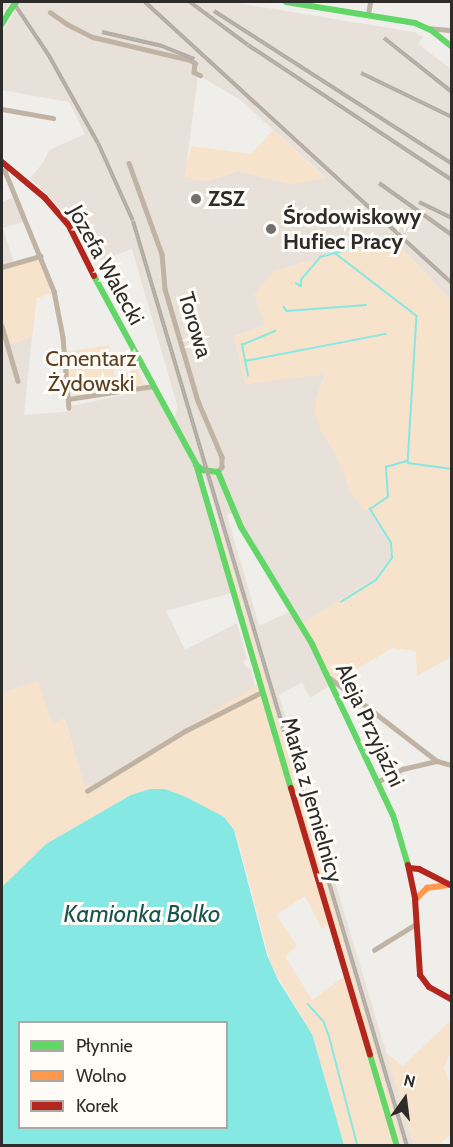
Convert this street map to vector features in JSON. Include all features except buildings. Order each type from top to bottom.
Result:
[{"type":"main road","points":[[2,24],[16,2]]},
{"type":"main road","points":[[286,2],[410,22],[427,28],[452,47]]},
{"type":"main road","name":"Józefa Walecki","points":[[2,162],[45,198],[68,224],[118,325],[195,464]]},
{"type":"main road","points":[[195,464],[203,470],[218,472]]},
{"type":"main road","name":"Marka z Jemielnicy","points":[[195,464],[397,1146]]},
{"type":"main road","name":"Aleja Przyjaźni","points":[[218,472],[241,527],[312,644],[393,815],[410,868],[416,899],[420,975],[429,987],[452,1000]]},
{"type":"main road","points":[[410,868],[419,868],[451,885]]},
{"type":"main road","points":[[416,899],[427,888],[451,885]]},
{"type":"street","points":[[368,15],[370,2]]},
{"type":"street","points":[[50,12],[93,37],[190,60],[195,63],[194,72],[200,75]]},
{"type":"street","points":[[427,28],[452,30]]},
{"type":"street","points":[[2,109],[53,118]]},
{"type":"street","name":"Torowa","points":[[129,163],[162,254],[165,289],[198,401],[222,457],[222,467],[218,472]]},
{"type":"street","points":[[7,167],[5,171],[40,255],[60,318],[69,408]]},
{"type":"street","points":[[11,184],[20,176]]},
{"type":"street","points":[[2,267],[40,255]]},
{"type":"street","points":[[2,326],[18,381]]},
{"type":"street","points":[[68,399],[153,386]]},
{"type":"street","points":[[324,671],[334,683],[437,761],[452,765]]},
{"type":"street","points":[[87,791],[185,731],[262,692]]},
{"type":"street","points":[[377,782],[402,769],[437,761]]},
{"type":"street","points":[[374,950],[416,924]]},
{"type":"shaded area","points":[[2,2],[231,2],[414,32],[423,37],[418,44],[451,69],[451,300],[391,237],[274,271],[265,326],[234,336],[245,384],[326,373],[316,399],[320,428],[338,459],[351,492],[364,510],[368,508],[389,543],[391,557],[375,578],[300,625],[331,685],[310,698],[302,682],[279,695],[414,1145],[403,1145],[203,470],[199,467],[232,593],[166,611],[185,650],[237,623],[247,659],[243,662],[251,669],[255,687],[92,785],[84,786],[65,719],[52,724],[38,682],[2,693],[2,326],[7,345],[32,337],[24,415],[64,412],[72,410],[72,406],[154,388],[172,419],[176,414],[177,405],[132,249],[93,263],[67,215],[30,178],[43,163],[49,150],[85,134],[69,102],[2,90],[2,33],[14,13],[8,5],[2,14]],"holes":[[[198,75],[239,99],[325,177],[290,184],[238,171],[208,181],[185,177]],[[233,513],[291,611],[261,625],[259,625],[227,515]]]},
{"type":"shaded area","points":[[16,197],[26,221],[3,228],[14,263],[2,267],[2,202]]},
{"type":"green space","points":[[273,130],[325,178],[290,184],[238,171],[208,181],[184,177],[191,146],[251,154]]},
{"type":"green space","points":[[391,237],[451,300],[451,657],[417,676],[416,651],[392,648],[331,685],[300,625],[375,578],[391,557],[389,543],[368,508],[364,511],[351,492],[338,459],[320,428],[315,412],[316,399],[326,374],[245,384],[234,336],[265,326],[254,294],[274,271]]},
{"type":"green space","points":[[40,256],[54,293],[37,298],[32,337],[7,345],[2,326],[2,267]]},
{"type":"green space","name":"Cmentarz Żydowski","points":[[109,345],[115,378],[138,368],[143,383],[147,385],[74,395],[69,390],[66,352]]},
{"type":"green space","points":[[221,532],[403,1145],[344,1145],[312,1034],[271,965],[237,836],[228,821],[150,789],[131,795],[46,844],[2,887],[2,693],[38,681],[52,724],[64,718],[85,786],[92,785],[259,684],[215,534]],"holes":[[[305,896],[322,929],[329,924],[346,975],[312,1000],[285,956],[297,946],[276,915]]]},
{"type":"green space","points":[[451,1020],[451,1052],[444,1068],[451,1085],[451,1135],[438,1145],[414,1145],[386,1053],[403,1066]]},
{"type":"water","name":"Kamionka Bolko","points":[[150,789],[165,789],[224,817],[234,830],[267,955],[278,980],[312,1034],[344,1145],[2,1145],[2,887],[46,844],[131,795]]},
{"type":"waterway","points":[[296,283],[301,286],[301,280],[320,257],[382,241]]},
{"type":"waterway","points":[[335,253],[417,316],[408,463],[452,469]]},
{"type":"waterway","points":[[284,307],[287,311],[366,305]]},
{"type":"waterway","points":[[248,376],[242,345],[275,331]]},
{"type":"waterway","points":[[245,361],[385,334]]},
{"type":"waterway","points":[[341,602],[376,580],[392,558],[391,543],[370,509],[388,497],[386,467],[407,461]]},
{"type":"waterway","points":[[308,1004],[324,1022],[329,1035],[358,1146]]},
{"type":"railway","points":[[13,2],[48,54],[98,143],[133,221],[407,1146]]},
{"type":"railway","points":[[145,2],[452,283]]},
{"type":"railway","points":[[190,2],[248,45],[452,180]]},
{"type":"railway","points":[[214,11],[452,164]]},
{"type":"railway","points":[[102,32],[162,46],[194,59]]},
{"type":"railway","points":[[384,38],[452,92]]},
{"type":"railway","points":[[361,73],[452,117]]},
{"type":"railway","points":[[379,183],[452,235]]},
{"type":"railway","points":[[419,202],[452,218]]},
{"type":"traffic: fast","points":[[9,12],[16,2]]},
{"type":"traffic: fast","points":[[286,2],[415,23],[431,30],[452,47]]},
{"type":"traffic: fast","points":[[2,24],[9,12]]},
{"type":"traffic: fast","points":[[94,276],[196,464],[291,788]]},
{"type":"traffic: fast","points":[[196,465],[203,470],[218,472],[241,527],[312,644],[393,815],[408,865]]},
{"type":"traffic: fast","points":[[370,1055],[397,1146]]},
{"type":"traffic: slow","points":[[416,899],[427,888],[448,885]]},
{"type":"traffic: jam","points":[[2,162],[45,198],[68,224],[94,276]]},
{"type":"traffic: jam","points":[[291,788],[370,1055]]},
{"type":"traffic: jam","points":[[408,865],[415,899],[420,975],[429,987],[452,1000]]},
{"type":"traffic: jam","points":[[409,868],[419,869],[450,885]]},
{"type":"place","name":"ZSZ","points":[[196,199]]},
{"type":"place","name":"Środowiskowy Hufiec Pracy","points":[[271,229]]}]
